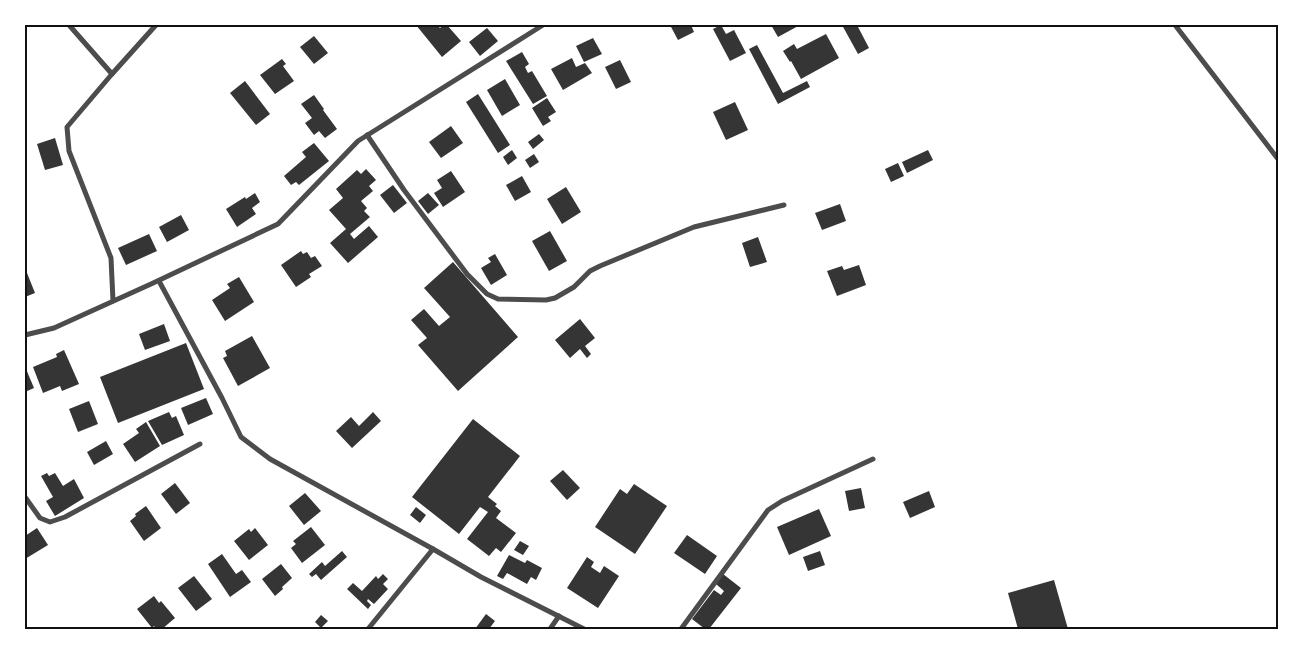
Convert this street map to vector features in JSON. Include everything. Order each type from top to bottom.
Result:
[{"type":"street","points":[[69,25],[112,74]]},
{"type":"street","points":[[114,301],[111,258],[69,151],[67,127],[156,25]]},
{"type":"street","points":[[25,335],[54,328],[278,224],[358,141],[542,25]]},
{"type":"street","points":[[1175,25],[1278,159]]},
{"type":"street","points":[[366,135],[404,190],[467,274],[487,294],[498,299],[546,300],[555,298],[574,287],[590,272],[600,266],[694,227],[784,205]]},
{"type":"street","points":[[159,280],[241,437],[270,459],[481,577],[584,629]]},
{"type":"street","points":[[25,497],[40,518],[50,522],[65,517],[200,444]]},
{"type":"street","points":[[681,629],[768,510],[782,501],[874,459]]},
{"type":"street","points":[[368,629],[433,549]]},
{"type":"street","points":[[550,629],[559,616]]},
{"type":"building","points":[[416,25],[437,25],[440,28],[447,25],[461,41],[442,57]]},
{"type":"building","points":[[670,25],[691,25],[694,32],[678,40]]},
{"type":"building","points":[[721,25],[726,34],[734,30],[746,53],[730,61],[713,29]]},
{"type":"building","points":[[771,25],[800,25],[778,37]]},
{"type":"building","points":[[842,25],[857,25],[869,48],[858,54]]},
{"type":"building","points":[[487,28],[498,41],[480,56],[469,42]]},
{"type":"building","points":[[826,34],[839,58],[801,79],[783,51],[794,44],[797,49]]},
{"type":"building","points":[[314,36],[328,53],[314,64],[300,47]]},
{"type":"building","points":[[593,38],[602,54],[584,62],[576,46]]},
{"type":"building","points":[[757,45],[783,93],[807,81],[810,87],[778,104],[749,49]]},
{"type":"building","points":[[522,52],[529,64],[525,67],[528,73],[532,71],[547,96],[533,104],[506,61]]},
{"type":"building","points":[[572,58],[576,67],[585,63],[592,73],[563,90],[551,69]]},
{"type":"building","points":[[282,59],[286,64],[283,66],[294,81],[275,94],[260,75]]},
{"type":"building","points":[[620,60],[631,82],[616,89],[605,67]]},
{"type":"building","points":[[505,79],[520,105],[502,116],[487,90]]},
{"type":"building","points":[[245,81],[270,114],[256,125],[230,93]]},
{"type":"building","points":[[478,94],[510,145],[498,153],[466,102]]},
{"type":"building","points":[[314,95],[337,129],[325,138],[319,131],[314,135],[305,123],[312,118],[301,104]]},
{"type":"building","points":[[547,98],[556,112],[548,117],[551,121],[543,126],[532,108]]},
{"type":"building","points":[[735,102],[748,130],[726,140],[713,112]]},
{"type":"building","points":[[451,126],[463,143],[441,158],[429,142]]},
{"type":"building","points":[[539,134],[544,140],[533,149],[528,142]]},
{"type":"building","points":[[55,138],[63,165],[45,170],[37,144]]},
{"type":"building","points":[[314,143],[329,161],[299,185],[296,182],[291,185],[284,176],[306,157],[302,152]]},
{"type":"building","points":[[512,150],[517,158],[508,165],[503,157]]},
{"type":"building","points":[[928,150],[933,160],[907,173],[902,162]]},
{"type":"building","points":[[534,154],[539,162],[530,168],[525,160]]},
{"type":"building","points":[[898,163],[904,176],[891,182],[885,169]]},
{"type":"building","points":[[366,169],[376,180],[369,186],[373,191],[361,201],[367,208],[364,211],[370,217],[350,234],[354,239],[369,226],[378,237],[348,263],[330,243],[346,229],[329,210],[343,198],[336,189],[357,170],[361,174]]},
{"type":"building","points":[[451,171],[465,192],[443,207],[434,193],[442,188],[437,180]]},
{"type":"building","points":[[522,176],[531,192],[515,201],[506,185]]},
{"type":"building","points":[[393,185],[407,203],[394,213],[380,195]]},
{"type":"building","points":[[566,187],[581,212],[562,224],[547,199]]},
{"type":"building","points":[[255,193],[260,202],[252,208],[256,214],[237,227],[226,209]]},
{"type":"building","points":[[428,193],[439,205],[428,214],[418,201]]},
{"type":"building","points":[[840,204],[846,221],[822,230],[815,213]]},
{"type":"building","points":[[181,215],[189,230],[167,242],[159,227]]},
{"type":"building","points":[[550,231],[567,261],[549,271],[532,241]]},
{"type":"building","points":[[149,234],[157,251],[126,265],[118,248]]},
{"type":"building","points":[[758,237],[767,262],[750,267],[742,243]]},
{"type":"building","points":[[301,251],[303,254],[307,252],[311,258],[315,256],[322,266],[309,274],[311,277],[296,287],[281,265]]},
{"type":"building","points":[[495,254],[507,275],[491,285],[481,268],[491,262],[488,258]]},
{"type":"building","points":[[453,262],[518,337],[458,391],[418,345],[427,338],[411,320],[424,309],[439,326],[450,317],[424,288]]},
{"type":"building","points":[[859,265],[866,285],[837,296],[827,271],[842,266],[844,270]]},
{"type":"building","points":[[25,268],[35,293],[25,297]]},
{"type":"building","points":[[239,277],[254,302],[225,321],[212,300],[230,288],[227,284]]},
{"type":"building","points":[[580,319],[595,338],[585,346],[591,354],[587,358],[580,349],[570,358],[555,340]]},
{"type":"building","points":[[164,324],[170,341],[145,350],[139,334]]},
{"type":"building","points":[[252,336],[270,368],[238,386],[223,358],[227,356],[225,351]]},
{"type":"building","points":[[186,343],[204,389],[118,423],[100,377]]},
{"type":"building","points":[[64,350],[79,384],[62,391],[60,386],[43,393],[33,367],[57,357],[56,354]]},
{"type":"building","points":[[25,369],[34,388],[25,392]]},
{"type":"building","points":[[206,398],[213,414],[188,425],[181,408]]},
{"type":"building","points":[[89,401],[98,424],[78,432],[69,409]]},
{"type":"building","points":[[169,412],[172,418],[176,416],[184,435],[162,445],[148,421]]},
{"type":"building","points":[[373,412],[381,421],[352,448],[336,431],[351,417],[359,426]]},
{"type":"building","points":[[473,419],[520,456],[488,497],[497,504],[495,506],[501,511],[496,518],[516,533],[501,552],[496,548],[489,556],[467,539],[488,512],[480,507],[459,534],[412,497]]},
{"type":"building","points":[[146,422],[160,446],[135,462],[123,444],[139,433],[136,429]]},
{"type":"building","points":[[106,441],[113,454],[94,465],[87,452]]},
{"type":"building","points":[[563,470],[580,488],[567,500],[550,481]]},
{"type":"building","points":[[47,473],[49,476],[55,473],[63,486],[74,479],[84,498],[55,516],[46,501],[53,497],[41,476]]},
{"type":"building","points":[[175,483],[190,503],[176,514],[161,494]]},
{"type":"building","points":[[634,484],[667,506],[635,554],[595,527],[620,489],[627,494]]},
{"type":"building","points":[[861,488],[865,508],[849,511],[845,491]]},
{"type":"building","points":[[929,491],[935,507],[910,518],[903,502]]},
{"type":"building","points":[[305,493],[321,511],[304,525],[289,506]]},
{"type":"building","points":[[146,506],[161,528],[144,541],[130,521],[136,516],[135,514]]},
{"type":"building","points":[[416,507],[426,515],[420,523],[410,515]]},
{"type":"building","points":[[819,509],[831,536],[789,555],[777,527]]},
{"type":"building","points":[[311,527],[325,545],[302,563],[291,548],[296,544],[293,541]]},
{"type":"building","points":[[37,528],[48,545],[25,559],[25,536]]},
{"type":"building","points":[[255,528],[268,545],[249,560],[234,541],[249,529],[251,532]]},
{"type":"building","points":[[687,535],[717,556],[705,574],[674,553]]},
{"type":"building","points":[[520,541],[529,546],[523,555],[514,550]]},
{"type":"building","points":[[342,551],[347,557],[321,580],[316,574],[312,577],[309,574],[322,562],[325,566]]},
{"type":"building","points":[[820,551],[825,565],[808,571],[803,557]]},
{"type":"building","points":[[222,554],[236,574],[242,570],[251,582],[230,597],[208,564]]},
{"type":"building","points":[[509,555],[525,563],[527,560],[542,568],[536,580],[531,577],[527,584],[507,573],[503,579],[497,576]]},
{"type":"building","points":[[587,557],[594,562],[591,567],[600,573],[604,566],[619,576],[598,608],[567,588]]},
{"type":"building","points":[[281,564],[292,578],[275,596],[262,579]]},
{"type":"building","points":[[383,574],[388,579],[383,584],[388,589],[374,604],[368,599],[367,601],[371,605],[368,609],[347,589],[353,583],[362,591],[376,576],[378,579]]},
{"type":"building","points":[[723,574],[741,588],[709,629],[705,629],[692,619],[714,590],[721,595],[724,591],[716,584]]},
{"type":"building","points":[[194,576],[212,599],[196,611],[178,588]]},
{"type":"building","points":[[1054,580],[1068,629],[1018,629],[1008,593]]},
{"type":"building","points":[[154,596],[159,603],[161,601],[175,618],[162,629],[156,629],[154,626],[152,628],[137,609]]},
{"type":"building","points":[[486,614],[495,621],[489,629],[475,629]]},
{"type":"building","points":[[321,615],[328,621],[321,628],[315,622]]}]
